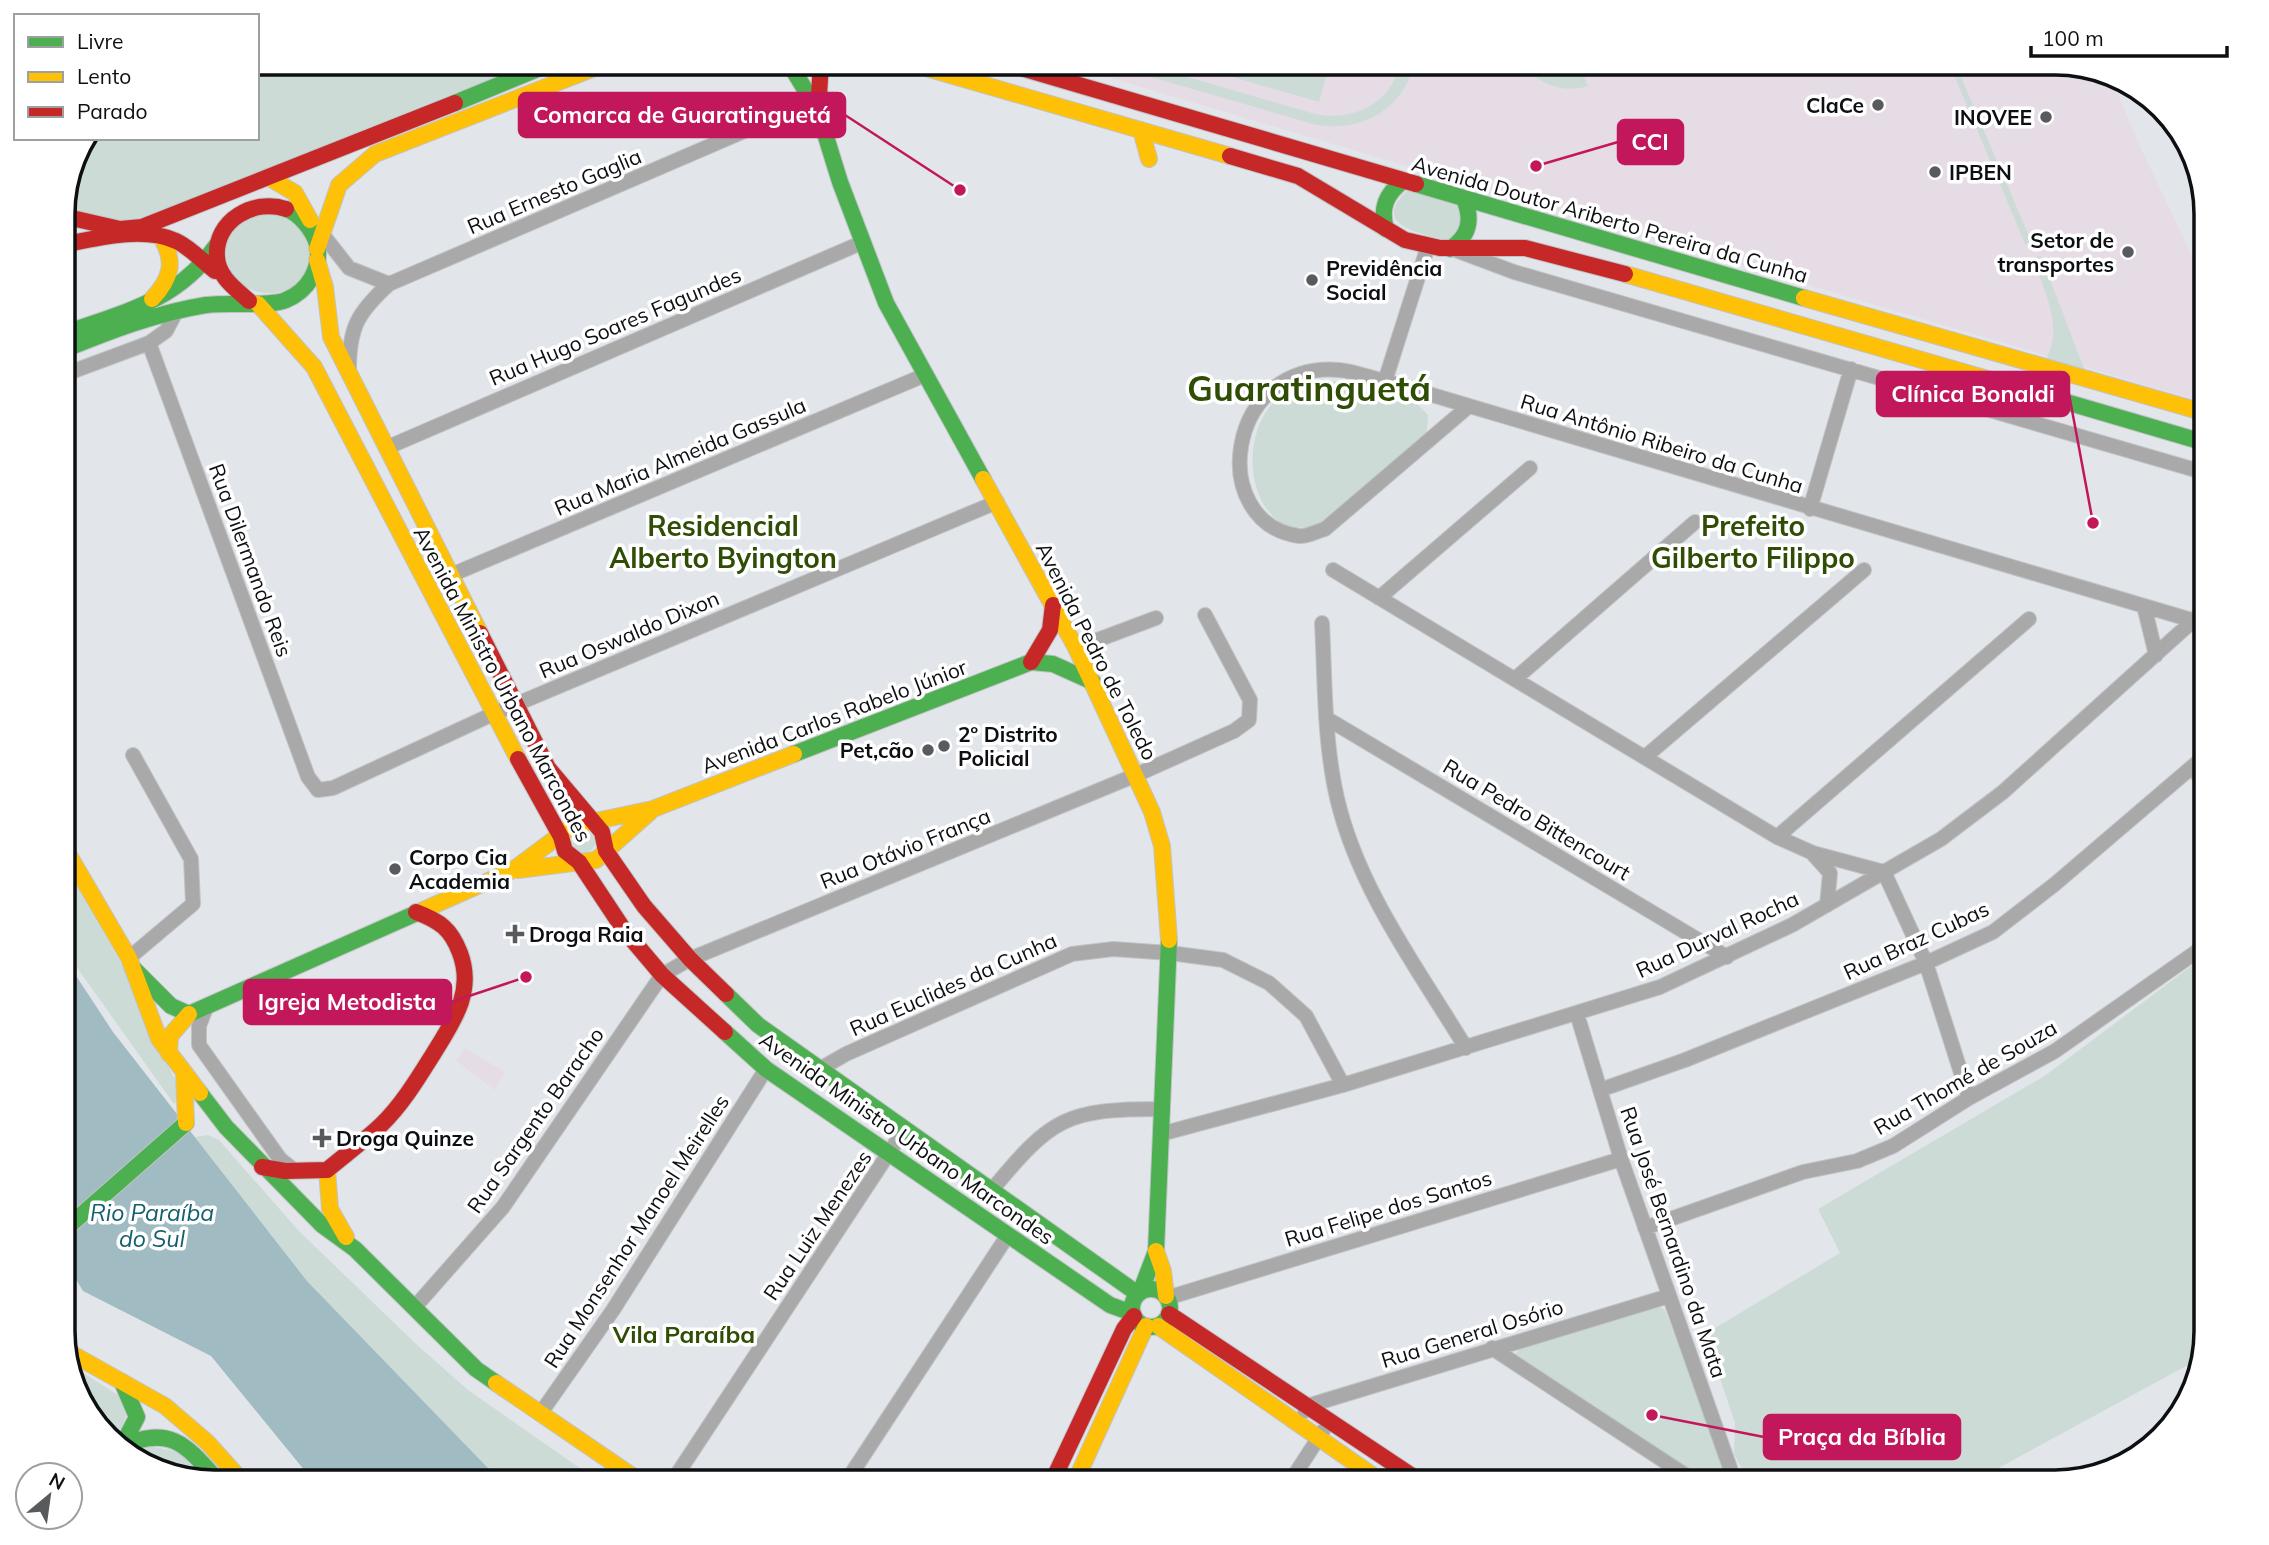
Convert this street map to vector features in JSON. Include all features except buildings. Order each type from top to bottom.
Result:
[{"type":"street","points":[[76,219],[120,229],[142,227],[522,75]]},
{"type":"street","points":[[76,331],[177,310],[279,303],[297,295],[311,279],[335,187],[350,170],[375,154],[576,75]]},
{"type":"street","name":"Avenida Pedro de Toledo","points":[[796,75],[815,106],[861,243],[886,303],[1074,643],[1152,812],[1161,846],[1170,953],[1156,1251]]},
{"type":"street","name":"Avenida Pedro de Toledo","points":[[815,106],[819,75]]},
{"type":"street","points":[[951,75],[1298,176],[1326,190],[1405,240],[1450,248],[1525,248],[1566,257],[2194,440]]},
{"type":"street","name":"Avenida Doutor Ariberto Pereira da Cunha","points":[[1044,75],[2080,379],[2194,410]]},
{"type":"street","name":"Rua Ernesto Gaglia","points":[[388,284],[815,106]]},
{"type":"street","points":[[1141,130],[1149,159]]},
{"type":"street","name":"Avenida Ministro Urbano Marcondes","points":[[268,177],[295,193],[308,213],[318,245],[326,287],[326,311],[331,337],[548,768],[601,832],[606,850],[643,906],[690,959],[758,1026],[1139,1293]]},
{"type":"street","points":[[1386,229],[1381,215],[1382,206],[1393,188],[1403,181]]},
{"type":"street","points":[[221,275],[218,241],[223,215],[237,189]]},
{"type":"street","points":[[1450,248],[1462,242],[1470,229],[1469,209],[1464,199]]},
{"type":"street","points":[[76,343],[149,302],[171,295],[205,265],[228,222],[241,210],[258,204],[276,204],[293,211],[306,222],[318,245],[349,268],[388,284],[358,316],[349,343],[349,374]]},
{"type":"street","points":[[76,243],[114,237],[161,237],[176,241],[221,275],[233,291],[254,303]]},
{"type":"street","points":[[149,302],[171,275],[170,250],[161,237]]},
{"type":"street","name":"Rua Hugo Soares Fagundes","points":[[386,448],[861,243]]},
{"type":"street","points":[[1385,381],[1428,246]]},
{"type":"street","points":[[1450,248],[1514,272],[2194,469]]},
{"type":"street","name":"Avenida Ministro Urbano Marcondes","points":[[254,303],[314,367],[493,714],[561,837],[565,852],[579,862],[624,930],[662,975],[766,1069],[1110,1305],[1153,1313],[1307,1406],[1403,1470]]},
{"type":"street","points":[[76,370],[149,343],[166,331],[177,310]]},
{"type":"street","name":"Rua Dilermando Reis","points":[[149,343],[308,777],[318,790]]},
{"type":"street","points":[[1810,509],[1851,369]]},
{"type":"street","name":"Rua Antônio Ribeiro da Cunha","points":[[1469,406],[1325,529],[1301,536],[1275,527],[1256,511],[1242,482],[1237,455],[1243,430],[1256,405],[1276,386],[1304,374],[1338,370],[1385,381],[2194,621]]},
{"type":"street","name":"Rua Maria Almeida Gassula","points":[[451,575],[925,375]]},
{"type":"street","points":[[1380,598],[1530,468]]},
{"type":"street","name":"Rua Oswaldo Dixon","points":[[318,790],[333,789],[493,714],[997,502]]},
{"type":"street","points":[[1515,679],[1695,522]]},
{"type":"street","points":[[1333,570],[1777,837],[1812,853],[1884,872],[1926,963],[1969,1098]]},
{"type":"street","points":[[1645,757],[1864,570]]},
{"type":"street","points":[[1052,605],[1051,629],[1039,659],[1093,682]]},
{"type":"street","points":[[2144,607],[2156,656]]},
{"type":"street","name":"Rua Otávio França","points":[[690,959],[1136,775],[1234,731],[1249,720],[1250,700],[1205,615]]},
{"type":"street","points":[[1074,643],[1156,618]]},
{"type":"street","points":[[1777,837],[2029,619]]},
{"type":"street","name":"Rua Durval Rocha","points":[[1161,1135],[1343,1085],[1577,1014],[1660,987],[1727,957],[1826,905],[1941,839],[2003,792],[2194,622]]},
{"type":"street","points":[[1322,623],[1326,718],[1337,798],[1357,861],[1392,928],[1466,1048]]},
{"type":"street","name":"Avenida Carlos Rabelo Júnior","points":[[190,1014],[242,988],[513,870],[561,837],[572,826],[592,824],[653,809],[1074,643]]},
{"type":"street","name":"Rua Pedro Bittencourt","points":[[1326,718],[1727,957]]},
{"type":"street","points":[[131,963],[193,904],[191,859],[133,755]]},
{"type":"street","name":"Rua Braz Cubas","points":[[1600,1090],[1697,1056],[1926,963],[1993,932],[2055,884],[2193,766]]},
{"type":"street","name":"Avenida Carlos Rabelo Júnior","points":[[513,870],[596,860],[653,809]]},
{"type":"street","points":[[1812,853],[1830,873],[1826,905]]},
{"type":"street","points":[[76,868],[131,963],[159,1039],[226,1127],[262,1167],[322,1225],[355,1249],[476,1368],[622,1470]]},
{"type":"street","points":[[262,1167],[296,1172],[327,1170],[382,1124],[417,1080],[453,1021],[466,993],[466,969],[453,934],[455,916],[472,889]]},
{"type":"street","points":[[416,912],[437,920],[453,934]]},
{"type":"street","name":"Rua Euclides da Cunha","points":[[818,1070],[846,1054],[1072,954],[1113,949],[1223,960],[1269,983],[1306,1016],[1343,1085]]},
{"type":"street","name":"Rua Thomé de Souza","points":[[1645,1228],[1803,1172],[1857,1161],[1881,1151],[1969,1098],[2055,1051],[2194,953]]},
{"type":"street","name":"Rua Sargento Baracho","points":[[414,1308],[503,1207],[662,975],[690,959]]},
{"type":"street","points":[[131,963],[171,1006],[190,1014],[170,1036],[169,1055]]},
{"type":"street","points":[[206,1008],[199,1026],[199,1045],[280,1159],[296,1172]]},
{"type":"street","name":"Rua José Bernardino da Mata","points":[[1577,1014],[1621,1159],[1730,1470]]},
{"type":"street","points":[[183,1069],[187,1093],[184,1125]]},
{"type":"street","name":"Rua Monsenhor Manoel Meirelles","points":[[540,1414],[613,1310],[766,1069]]},
{"type":"street","points":[[991,1191],[1029,1144],[1068,1117],[1111,1109],[1162,1109]]},
{"type":"street","points":[[76,1220],[184,1125],[208,1122],[226,1127]]},
{"type":"street","name":"Rua Luiz Menezes","points":[[680,1470],[904,1130]]},
{"type":"street","name":"Rua Felipe dos Santos","points":[[1153,1313],[1621,1159]]},
{"type":"street","points":[[327,1170],[330,1209],[355,1249]]},
{"type":"street","points":[[854,1470],[1007,1235]]},
{"type":"street","points":[[1153,1313],[1132,1303],[1139,1293],[1156,1251]]},
{"type":"street","points":[[1081,1470],[1153,1313],[1163,1271],[1156,1251]]},
{"type":"street","points":[[1139,1293],[1157,1290],[1153,1313]]},
{"type":"street","name":"Rua General Osório","points":[[1307,1406],[1669,1296]]},
{"type":"street","points":[[1058,1470],[1124,1329],[1153,1313]]},
{"type":"street","name":"Avenida Ministro Urbano Marcondes","points":[[1153,1313],[1297,1424],[1365,1470]]},
{"type":"street","points":[[1492,1348],[1678,1470]]},
{"type":"street","points":[[78,1356],[192,1427],[232,1470]]},
{"type":"street","points":[[121,1382],[137,1417],[126,1438]]},
{"type":"street","points":[[1297,1424],[1307,1406]]},
{"type":"street","points":[[1298,1470],[1330,1421]]},
{"type":"street","points":[[131,1442],[143,1436],[159,1434],[180,1442],[207,1470]]},
{"type":"shaded area","points":[[259,75],[514,75],[134,223],[76,211],[80,179],[97,140],[259,140]]},
{"type":"shaded area","points":[[1100,75],[2054,75],[2090,80],[2117,91],[2138,142],[2194,260],[2194,399]]},
{"type":"shaded area","points":[[1144,75],[1180,75],[1328,116],[1365,109],[1385,94],[1396,75],[1410,75],[1390,106],[1377,115],[1346,125],[1313,124]]},
{"type":"shaded area","points":[[1226,75],[1327,75],[1319,102]]},
{"type":"shaded area","points":[[1533,75],[1583,75],[1588,86],[1567,89]]},
{"type":"shaded area","points":[[1954,75],[1960,75],[2032,243],[2025,244]]},
{"type":"shaded area","points":[[1409,189],[1461,205],[1467,218],[1449,241],[1413,231],[1396,220],[1394,212],[1398,202]]},
{"type":"shaded area","points":[[272,208],[306,232],[310,259],[305,275],[294,286],[281,292],[266,293],[251,290],[239,282],[230,269],[226,241],[232,226],[240,220]]},
{"type":"shaded area","points":[[2041,256],[2085,371],[2046,360],[2051,347],[2053,322],[2033,258]]},
{"type":"shaded area","points":[[1325,379],[1416,403],[1428,415],[1427,432],[1319,524],[1292,527],[1272,515],[1258,493],[1253,465],[1256,436],[1268,409],[1291,388]]},
{"type":"shaded area","points":[[580,831],[588,831],[595,838],[595,846],[588,853],[580,853],[573,846],[573,838]]},
{"type":"shaded area","points":[[76,885],[128,975],[143,1021],[184,1095],[174,1104],[76,966]]},
{"type":"shaded area","points":[[2194,964],[2194,1330],[2189,1364],[1995,1470],[1742,1470],[1734,1454],[1735,1423],[1705,1334],[1840,1253],[1818,1209],[2046,1075]]},
{"type":"shaded area","points":[[465,1048],[505,1072],[495,1090],[456,1061]]},
{"type":"shaded area","points":[[208,1135],[219,1140],[298,1230],[416,1344],[468,1390],[583,1470],[491,1470],[487,1467],[307,1281],[195,1137]]},
{"type":"shaded area","points":[[1658,1306],[1665,1310],[1725,1470],[1685,1470],[1518,1361],[1516,1353],[1523,1346]]},
{"type":"shaded area","points":[[82,1372],[121,1397],[127,1413],[119,1431],[104,1415]]},
{"type":"shaded area","points":[[144,1445],[184,1453],[195,1469],[170,1462],[140,1448]]},
{"type":"water","name":"Rio Paraíba do Sul","points":[[76,976],[113,1032],[307,1281],[491,1470],[304,1470],[211,1356],[83,1291],[76,1279]]},
{"type":"traffic: fast","points":[[455,103],[523,75]]},
{"type":"traffic: fast","points":[[796,75],[818,111],[840,182],[886,303],[983,479]]},
{"type":"traffic: fast","points":[[1386,229],[1386,202],[1392,191],[1403,181]]},
{"type":"traffic: fast","points":[[1416,184],[1804,298]]},
{"type":"traffic: fast","points":[[1450,249],[1461,239],[1468,227],[1464,199]]},
{"type":"traffic: fast","points":[[76,345],[133,323],[187,308],[215,304],[279,302],[294,296],[312,278],[318,253],[317,244],[309,228],[296,214],[286,209]]},
{"type":"traffic: fast","points":[[76,329],[128,311],[166,293],[200,265],[216,246]]},
{"type":"traffic: fast","points":[[2015,387],[2194,439]]},
{"type":"traffic: fast","points":[[794,754],[1031,662],[1053,664],[1093,682]]},
{"type":"traffic: fast","points":[[133,968],[171,1006],[189,1014],[419,912]]},
{"type":"traffic: fast","points":[[1140,1293],[1156,1251],[1169,940]]},
{"type":"traffic: fast","points":[[726,994],[758,1025],[1138,1294]]},
{"type":"traffic: fast","points":[[725,1032],[766,1069],[1110,1305],[1132,1313]]},
{"type":"traffic: fast","points":[[200,1093],[226,1127],[322,1225],[355,1249],[476,1369],[496,1383]]},
{"type":"traffic: fast","points":[[76,1220],[186,1123]]},
{"type":"traffic: fast","points":[[1151,1289],[1164,1295],[1170,1308],[1164,1321],[1151,1327],[1138,1321],[1132,1308],[1138,1295],[1151,1289]]},
{"type":"traffic: fast","points":[[122,1382],[137,1417],[126,1438]]},
{"type":"traffic: fast","points":[[132,1442],[166,1438],[187,1449],[208,1470]]},
{"type":"traffic: slow","points":[[317,249],[339,185],[375,154],[576,75]]},
{"type":"traffic: slow","points":[[950,75],[1230,156]]},
{"type":"traffic: slow","points":[[1141,130],[1149,159]]},
{"type":"traffic: slow","points":[[268,177],[295,193],[310,220]]},
{"type":"traffic: slow","points":[[152,299],[164,284],[169,270],[169,254],[161,237]]},
{"type":"traffic: slow","points":[[317,260],[325,287],[331,337],[480,633]]},
{"type":"traffic: slow","points":[[1625,274],[2015,387]]},
{"type":"traffic: slow","points":[[1804,298],[2194,410]]},
{"type":"traffic: slow","points":[[258,304],[314,367],[518,759]]},
{"type":"traffic: slow","points":[[983,479],[1076,648],[1152,812],[1162,846],[1169,940]]},
{"type":"traffic: slow","points":[[419,912],[513,870],[572,826],[653,809],[794,754]]},
{"type":"traffic: slow","points":[[518,870],[596,860],[650,812]]},
{"type":"traffic: slow","points":[[76,867],[129,958],[159,1039],[200,1093]]},
{"type":"traffic: slow","points":[[169,1054],[170,1036],[189,1014]]},
{"type":"traffic: slow","points":[[184,1074],[186,1123]]},
{"type":"traffic: slow","points":[[327,1170],[330,1209],[346,1237]]},
{"type":"traffic: slow","points":[[1156,1251],[1163,1271],[1166,1296]]},
{"type":"traffic: slow","points":[[1080,1470],[1146,1326]]},
{"type":"traffic: slow","points":[[1158,1326],[1365,1470]]},
{"type":"traffic: slow","points":[[78,1357],[165,1406],[207,1442],[232,1470]]},
{"type":"traffic: slow","points":[[496,1383],[623,1470]]},
{"type":"traffic: jam","points":[[818,111],[820,75]]},
{"type":"traffic: jam","points":[[1045,75],[1416,184]]},
{"type":"traffic: jam","points":[[76,219],[120,229],[142,227],[455,103]]},
{"type":"traffic: jam","points":[[1230,156],[1298,176],[1405,240],[1440,248],[1525,248],[1625,274]]},
{"type":"traffic: jam","points":[[249,301],[229,282],[218,264],[218,244],[222,232],[239,215],[250,210],[274,206],[286,209]]},
{"type":"traffic: jam","points":[[76,242],[120,235],[149,234],[176,241],[187,247],[215,271]]},
{"type":"traffic: jam","points":[[1031,662],[1050,630],[1053,605]]},
{"type":"traffic: jam","points":[[480,633],[548,768],[602,832],[606,851],[644,906],[690,959],[726,994]]},
{"type":"traffic: jam","points":[[518,759],[561,837],[565,851],[579,862],[624,930],[662,975],[725,1032]]},
{"type":"traffic: jam","points":[[327,1170],[375,1131],[395,1110],[447,1032],[459,1007],[465,981],[457,945],[444,927],[416,912]]},
{"type":"traffic: jam","points":[[262,1167],[285,1171],[327,1170]]},
{"type":"traffic: jam","points":[[1169,1314],[1403,1470]]},
{"type":"traffic: jam","points":[[1058,1470],[1124,1329],[1134,1316]]},
{"type":"place","name":"ClaCe","points":[[1878,105]]},
{"type":"place","name":"INOVEE","points":[[2046,117]]},
{"type":"place","name":"CCI","points":[[1536,166]]},
{"type":"place","name":"IPBEN","points":[[1935,172]]},
{"type":"place","name":"Comarca de Guaratinguetá","points":[[960,190]]},
{"type":"place","name":"Setor de transportes","points":[[2128,252]]},
{"type":"place","name":"Previdência Social","points":[[1312,280]]},
{"type":"place","name":"Clínica Bonaldi","points":[[2093,523]]},
{"type":"place","name":"2º Distrito Policial","points":[[944,746]]},
{"type":"place","name":"Pet,cão","points":[[928,750]]},
{"type":"place","name":"Corpo Cia Academia","points":[[395,869]]},
{"type":"place","name":"Droga Raia","points":[[515,934]]},
{"type":"place","name":"Igreja Metodista","points":[[526,977]]},
{"type":"place","name":"Droga Quinze","points":[[322,1138]]},
{"type":"place","name":"Praça da Bíblia","points":[[1652,1415]]},
{"type":"district","name":"Guaratinguetá","points":[[1309,388]]},
{"type":"district","name":"Residencial Alberto Byington","points":[[723,541]]},
{"type":"district","name":"Prefeito Gilberto Filippo","points":[[1753,541]]},
{"type":"district","name":"Vila Paraíba","points":[[684,1334]]}]
